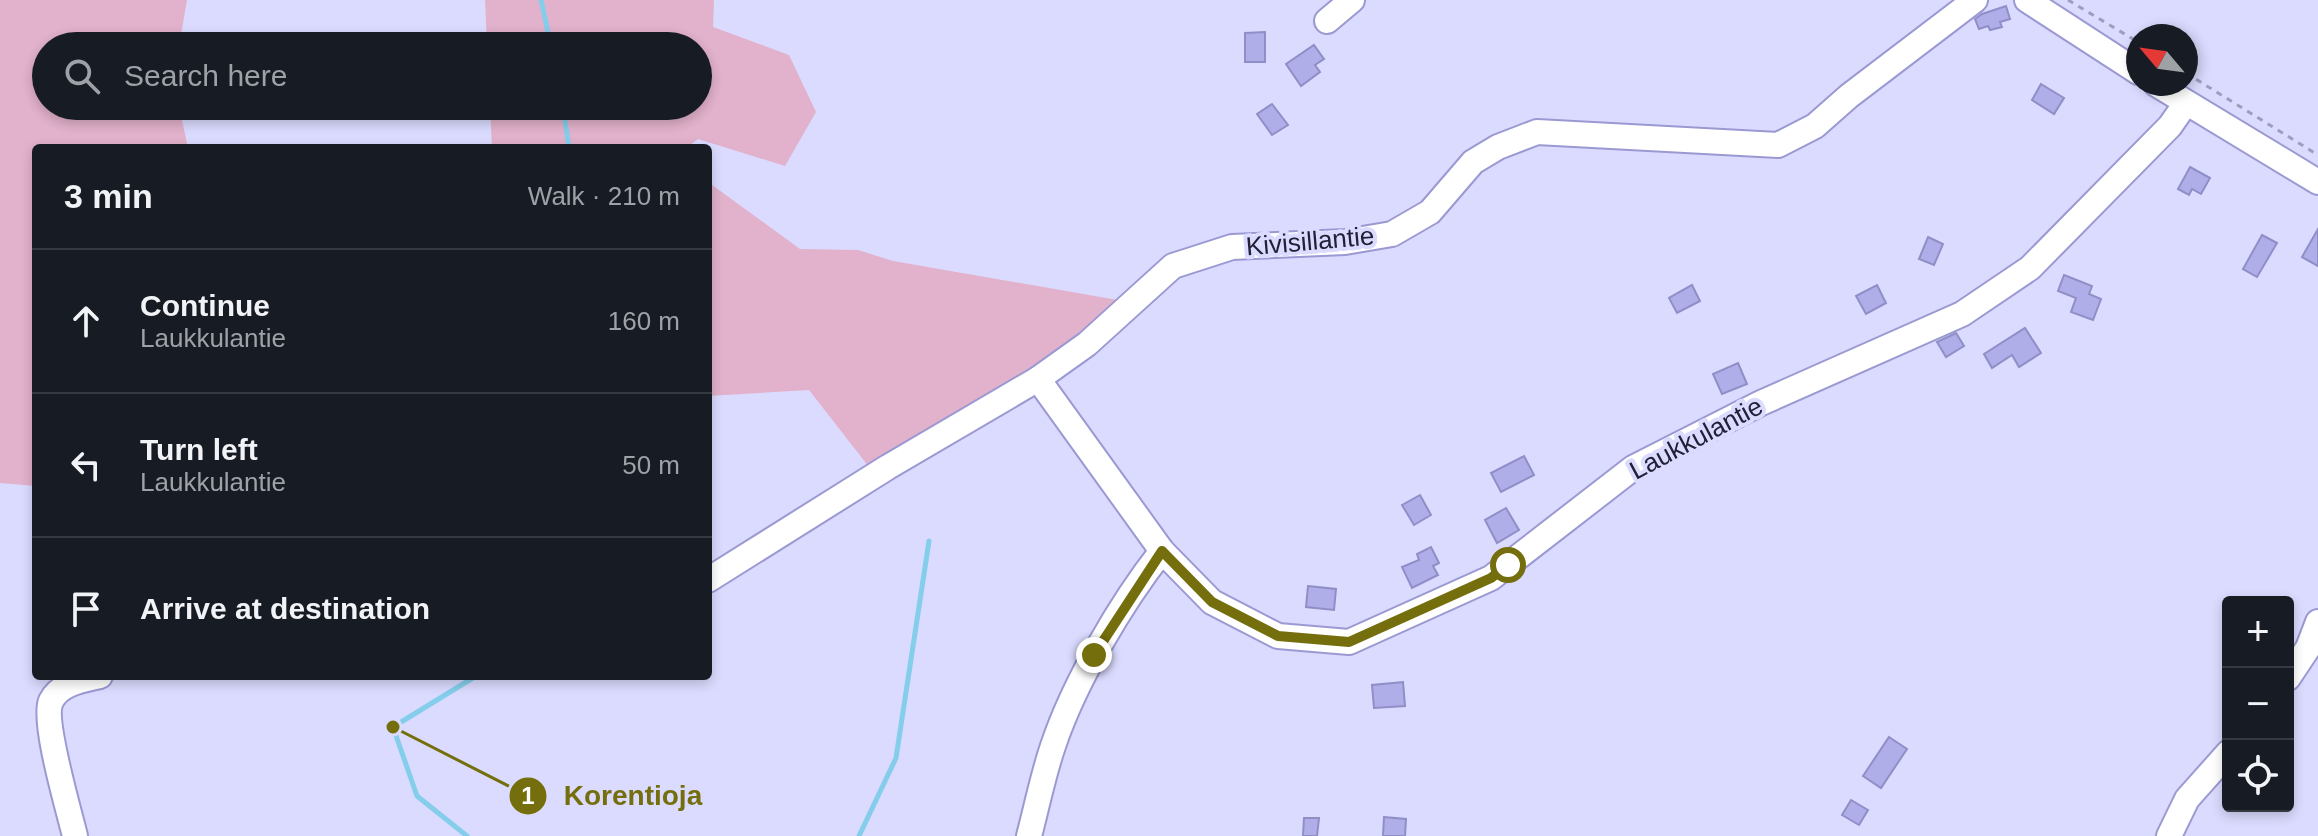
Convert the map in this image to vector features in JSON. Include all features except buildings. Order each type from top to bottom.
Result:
[{"type":"street","points":[[1327,21],[1352,0]]},
{"type":"street","name":"Kivisillantie","points":[[712,577],[888,467],[1038,379],[1087,344],[1173,266],[1232,247],[1345,242],[1392,234],[1430,212],[1473,162],[1498,147],[1537,132],[1778,145],[1815,126],[1849,96],[1975,0]]},
{"type":"street","points":[[2037,3],[2126,64]]},
{"type":"street","points":[[2175,96],[2318,182]]},
{"type":"street","name":"Laukkulantie","points":[[1038,379],[1162,551],[1212,602],[1278,636],[1349,642],[1491,578],[1633,468],[1761,403],[1962,314],[2030,268],[2170,126],[2186,103]]},
{"type":"street","points":[[1029,836],[1053,746],[1066,711],[1094,655],[1162,551]]},
{"type":"street","points":[[2294,669],[2308,648],[2318,622]]},
{"type":"street","points":[[75,836],[49,720],[52,700],[70,683],[83,680]]},
{"type":"street","points":[[2169,836],[2187,799],[2222,760]]},
{"type":"path","points":[[2068,0],[2126,35]]},
{"type":"path","points":[[2198,80],[2318,155]]},
{"type":"shaded area","points":[[0,0],[187,0],[181,32],[32,32],[32,120],[182,120],[187,144],[32,144],[32,486],[0,483]]},
{"type":"shaded area","points":[[485,0],[714,0],[713,27],[789,55],[816,112],[785,166],[698,139],[691,144],[492,144],[491,120],[712,120],[712,32],[486,32]]},
{"type":"shaded area","points":[[712,185],[800,249],[858,250],[893,261],[1135,303],[869,467],[809,390],[712,396]]},
{"type":"waterway","points":[[541,0],[548,32]]},
{"type":"waterway","points":[[565,120],[568,144]]},
{"type":"waterway","points":[[859,836],[896,758],[929,541]]},
{"type":"waterway","points":[[467,836],[417,796],[393,727],[469,680]]},
{"type":"place","name":"Korentioja","points":[[393,727]]},
{"type":"route","points":[[1094,655],[1162,551],[1212,602],[1278,636],[1349,642],[1491,578],[1508,565]]}]
